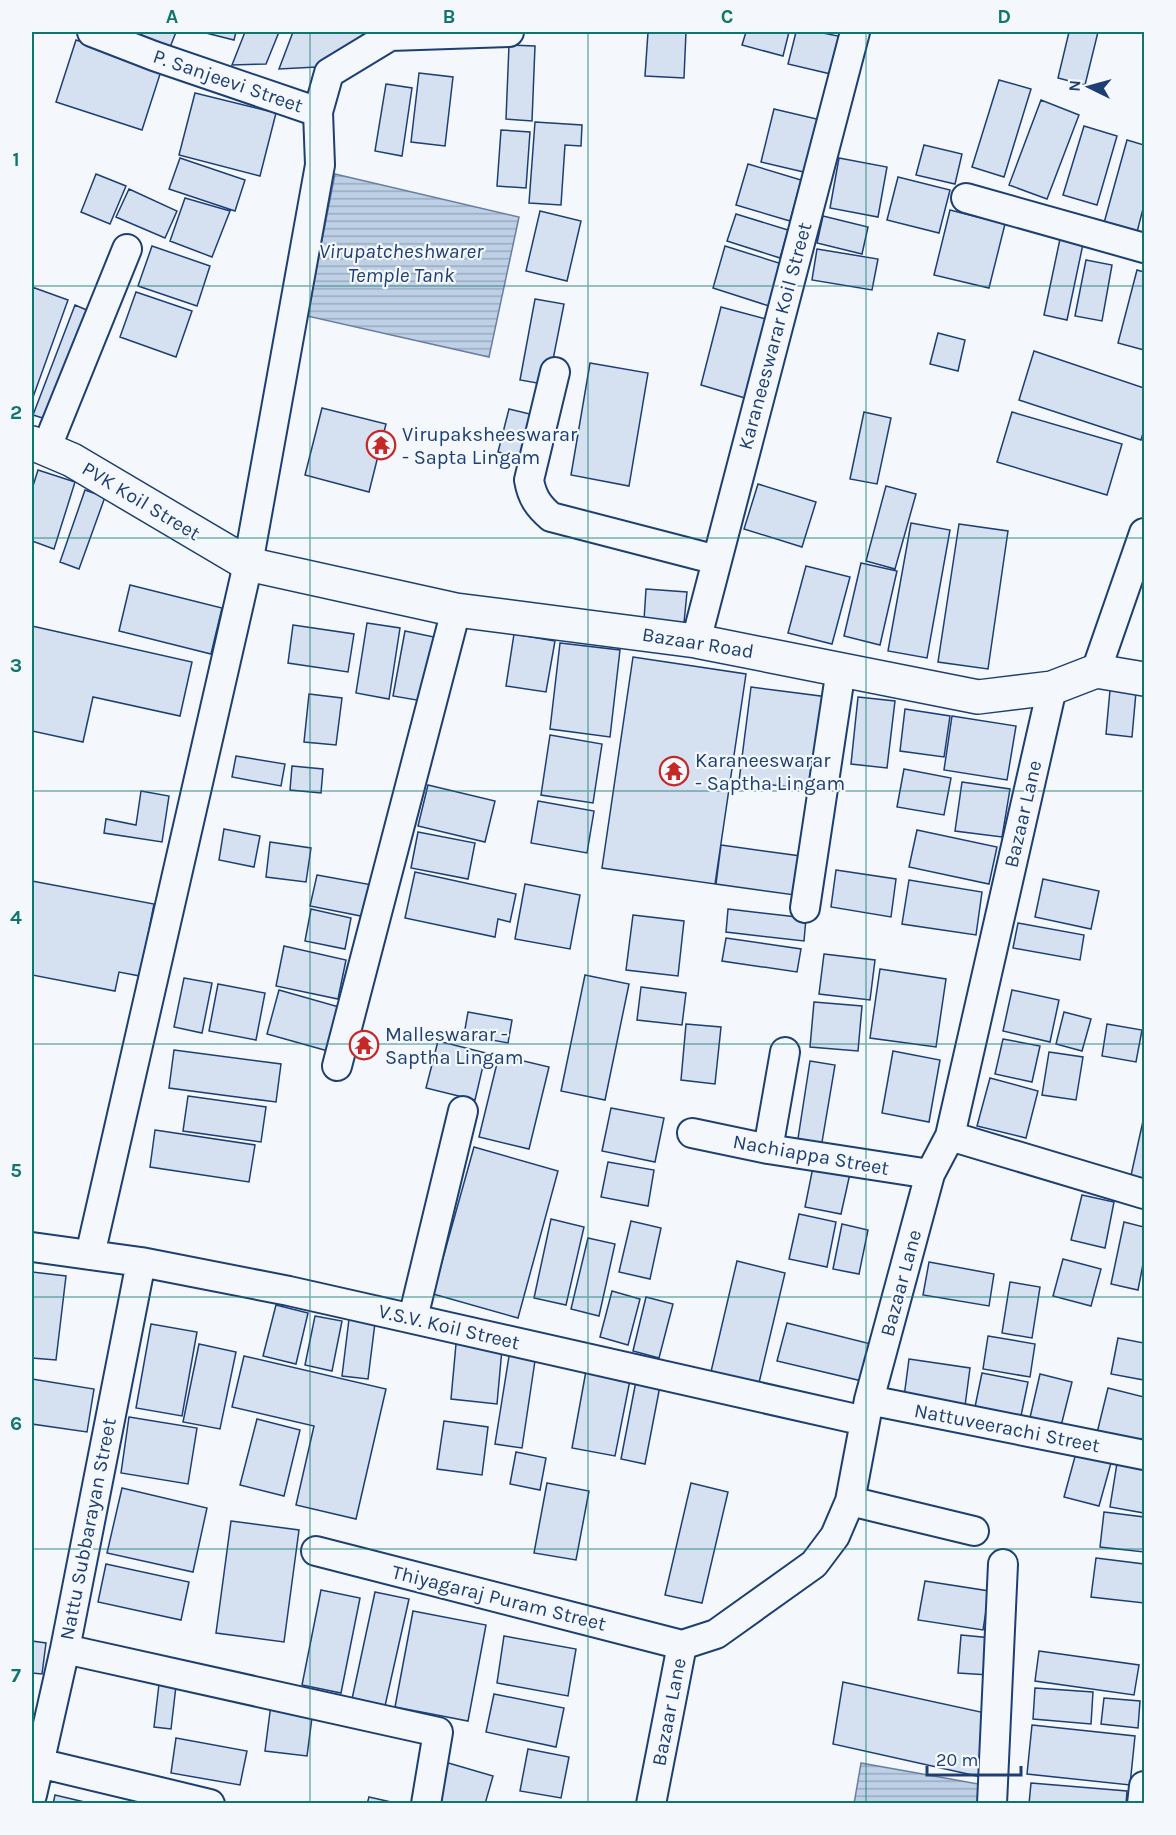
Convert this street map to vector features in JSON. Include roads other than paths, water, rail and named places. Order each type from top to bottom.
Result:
[{"type":"street","name":"P. Sanjeevi Street","points":[[92,32],[154,56],[318,112],[329,73],[390,36],[509,32]]},
{"type":"street","name":"Karaneeswarar Koil Street","points":[[696,641],[855,32]]},
{"type":"street","points":[[90,1255],[248,564],[320,165],[318,112]]},
{"type":"street","points":[[966,198],[1144,248]]},
{"type":"street","points":[[39,446],[127,249]]},
{"type":"street","points":[[555,372],[530,480],[532,495],[540,507],[551,517],[717,560]]},
{"type":"street","name":"PVK Koil Street","points":[[39,446],[72,460],[248,564]]},
{"type":"street","points":[[1144,533],[1096,671],[1144,679]]},
{"type":"street","name":"Bazaar Road","points":[[248,564],[456,610],[696,641],[978,697],[1052,688],[1096,671]]},
{"type":"street","points":[[337,1066],[456,610]]},
{"type":"street","points":[[805,908],[841,669]]},
{"type":"street","name":"Bazaar Lane","points":[[651,1803],[682,1645],[716,1634],[814,1564],[835,1536],[850,1502],[867,1411],[930,1174],[950,1136],[1052,688]]},
{"type":"street","points":[[768,1149],[785,1052]]},
{"type":"street","points":[[413,1318],[463,1111]]},
{"type":"street","name":"Nachiappa Street","points":[[692,1132],[768,1149],[930,1174]]},
{"type":"street","points":[[950,1136],[1144,1194]]},
{"type":"street","name":"V.S.V. Koil Street","points":[[32,1247],[141,1262],[867,1411]]},
{"type":"street","name":"Nattu Subbarayan Street","points":[[32,1795],[65,1649],[141,1262]]},
{"type":"street","name":"Nattuveerachi Street","points":[[867,1411],[1144,1455]]},
{"type":"street","points":[[850,1502],[974,1531]]},
{"type":"street","name":"Thiyagaraj Puram Street","points":[[316,1551],[682,1645]]},
{"type":"street","points":[[992,1803],[1003,1564]]},
{"type":"street","points":[[65,1649],[438,1732],[426,1803]]},
{"type":"street","points":[[39,1764],[210,1803]]},
{"type":"street","points":[[1142,1803],[1144,1786]]},
{"type":"water","name":"Virupatcheshwarer Temple Tank","points":[[335,174],[519,217],[489,357],[307,316]]},
{"type":"water","points":[[861,1763],[984,1785],[981,1803],[854,1804]]},
{"type":"place","name":"Virupaksheeswarar - Sapta Lingam","points":[[381,445]]},
{"type":"place","name":"Karaneeswarar - Saptha Lingam","points":[[674,771]]},
{"type":"place","name":"Malleswarar - Saptha Lingam","points":[[364,1045]]}]
